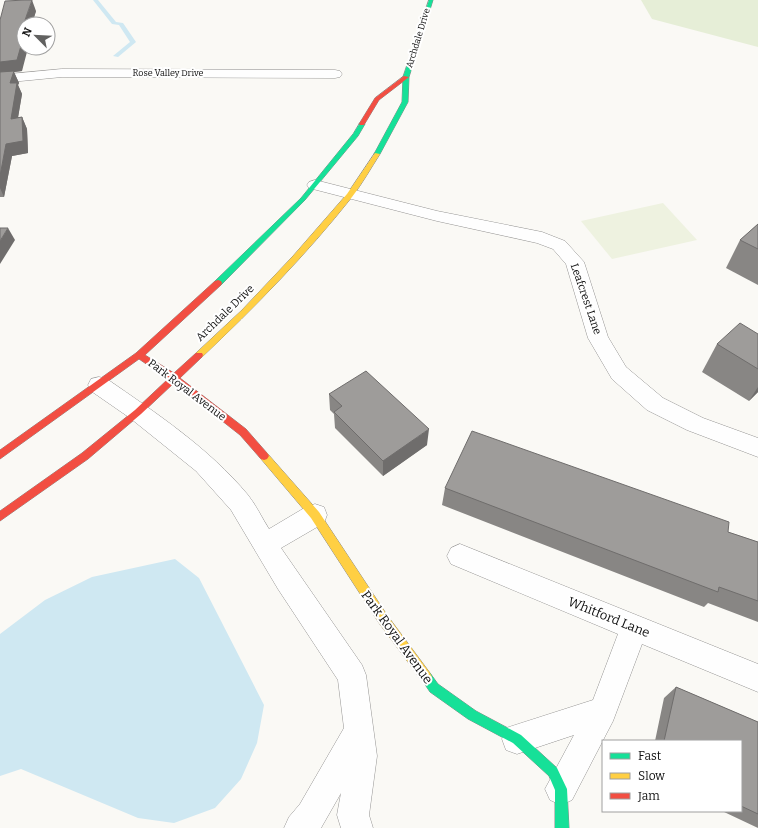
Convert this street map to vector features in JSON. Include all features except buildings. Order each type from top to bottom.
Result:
[{"type":"street","name":"Archdale Drive","points":[[0,517],[85,456],[138,412],[245,312],[296,258],[350,195],[384,144],[405,102],[406,77],[431,0]]},
{"type":"street","name":"Rose Valley Drive","points":[[0,79],[62,73],[336,74]]},
{"type":"street","name":"Archdale Drive","points":[[0,455],[139,355],[238,265],[315,185],[356,135],[377,99],[406,77]]},
{"type":"street","name":"Leafcrest Lane","points":[[315,185],[437,216],[542,238],[559,245],[575,262],[598,338],[619,373],[655,404],[695,424],[758,448]]},
{"type":"street","name":"Park Royal Avenue","points":[[139,355],[174,378],[243,432],[315,515],[383,619],[434,688],[472,715],[517,739],[553,772],[561,789],[562,828]]},
{"type":"street","points":[[99,385],[138,412],[204,464],[240,503],[287,580],[352,675],[362,756],[353,815],[357,828]]},
{"type":"street","points":[[265,544],[315,515]]},
{"type":"street","name":"Whitford Lane","points":[[460,556],[758,678]]},
{"type":"street","points":[[561,789],[603,711],[634,627]]},
{"type":"street","points":[[517,739],[603,711]]},
{"type":"street","points":[[300,828],[311,815],[359,730]]},
{"type":"green space","points":[[641,0],[758,0],[758,47],[652,19]]},
{"type":"green space","points":[[663,203],[697,240],[612,259],[581,221]]},
{"type":"water","points":[[175,559],[199,578],[264,705],[257,743],[241,779],[215,808],[174,823],[138,818],[21,769],[0,776],[0,634],[45,600],[92,577]]},
{"type":"waterway","points":[[95,0],[114,23],[121,24],[133,42],[116,56]]},
{"type":"traffic: fast","points":[[377,154],[405,102],[406,77],[431,0]]},
{"type":"traffic: fast","points":[[218,283],[303,199],[356,135],[362,124]]},
{"type":"traffic: fast","points":[[426,677],[434,688],[472,715],[517,739],[553,772],[561,789],[562,828]]},
{"type":"traffic: slow","points":[[199,355],[245,312],[296,258],[350,195],[377,154]]},
{"type":"traffic: slow","points":[[264,456],[315,515],[383,619],[426,677]]},
{"type":"traffic: jam","points":[[362,124],[377,99],[406,77]]},
{"type":"traffic: jam","points":[[0,455],[139,355],[218,283]]},
{"type":"traffic: jam","points":[[139,355],[174,378],[243,432],[264,456]]},
{"type":"traffic: jam","points":[[0,517],[85,456],[138,412],[199,355]]}]
